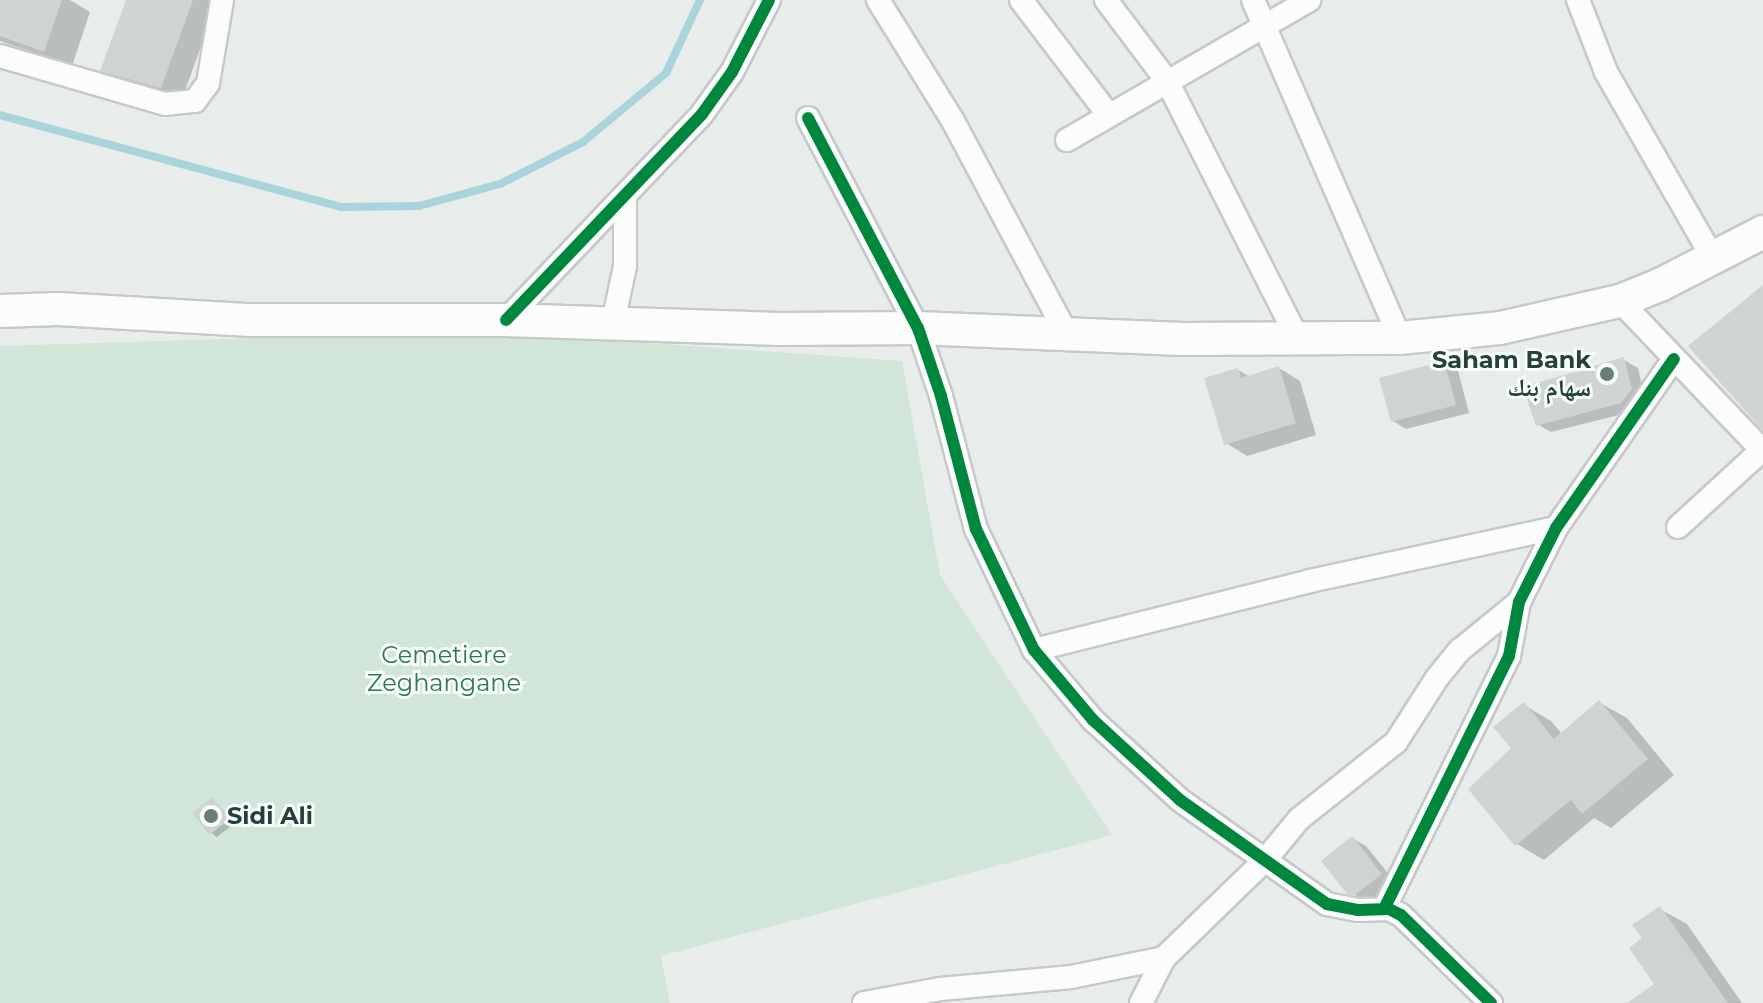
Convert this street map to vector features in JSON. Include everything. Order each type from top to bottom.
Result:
[{"type":"main road","points":[[0,311],[58,309],[251,320],[506,320],[780,329],[918,328],[1068,336],[1400,338],[1500,328],[1620,301],[1761,236]]},
{"type":"street","points":[[0,56],[165,104],[195,101],[208,83],[222,0]]},
{"type":"street","points":[[506,320],[561,259],[625,197],[716,94],[769,0]]},
{"type":"street","points":[[878,0],[953,121],[1068,336]]},
{"type":"street","points":[[1021,0],[1108,114]]},
{"type":"street","points":[[1106,0],[1167,81],[1298,339]]},
{"type":"street","points":[[1253,0],[1267,25],[1400,338]]},
{"type":"street","points":[[1067,140],[1309,0]]},
{"type":"street","points":[[1578,0],[1606,72],[1713,258]]},
{"type":"street","points":[[808,118],[918,328],[941,396],[976,529],[1034,650],[1093,720],[1180,800],[1327,904],[1358,910],[1384,909],[1401,915],[1491,1003]]},
{"type":"street","points":[[613,323],[625,266],[625,197]]},
{"type":"street","points":[[1620,301],[1762,449],[1678,527]]},
{"type":"street","points":[[1384,909],[1509,656],[1519,602],[1556,528],[1674,359]]},
{"type":"street","points":[[1034,650],[1310,581],[1556,528]]},
{"type":"street","points":[[1141,1003],[1164,958],[1266,859],[1299,819],[1325,794],[1396,742],[1437,678],[1460,650],[1519,602]]},
{"type":"street","points":[[864,1003],[968,985],[1071,977],[1164,958]]},
{"type":"green space","name":"Cemetiere Zeghangane","points":[[412,333],[621,341],[902,361],[940,575],[1112,835],[661,956],[670,1003],[0,1003],[0,346]]},
{"type":"building","points":[[0,0],[62,0],[44,52],[0,36]]},
{"type":"building","points":[[126,0],[193,0],[161,88],[100,71]]},
{"type":"building","points":[[1763,285],[1763,431],[1688,346]]},
{"type":"building","points":[[1624,357],[1632,389],[1621,403],[1536,426],[1523,387]]},
{"type":"building","points":[[1444,361],[1456,405],[1391,422],[1379,378]]},
{"type":"building","points":[[1279,366],[1296,423],[1224,445],[1204,378],[1238,368],[1241,378]]},
{"type":"building","points":[[1599,700],[1648,759],[1582,814],[1571,800],[1515,846],[1468,789],[1511,748],[1493,727],[1524,702],[1554,739]]},
{"type":"building","name":"Sidi Ali","points":[[212,797],[230,819],[209,835],[192,813]]},
{"type":"building","points":[[1352,836],[1382,874],[1355,895],[1347,894],[1321,861]]},
{"type":"building","points":[[1660,906],[1728,1003],[1627,1003],[1654,984],[1629,948],[1642,938],[1632,925]]},
{"type":"waterway","points":[[0,115],[342,207],[419,206],[500,184],[583,142],[666,73],[700,0]]},
{"type":"cycle path","points":[[506,320],[702,114],[732,72],[769,0]]},
{"type":"cycle path","points":[[808,118],[918,328],[941,396],[976,529],[1034,650],[1093,720],[1180,800],[1327,904],[1358,910],[1389,909],[1401,915],[1491,1003]]},
{"type":"cycle path","points":[[1384,909],[1509,656],[1519,602],[1556,528],[1674,359]]},
{"type":"place","name":"Saham Bank سهام بنك","points":[[1607,374]]},
{"type":"place","name":"Sidi Ali","points":[[211,816]]}]
